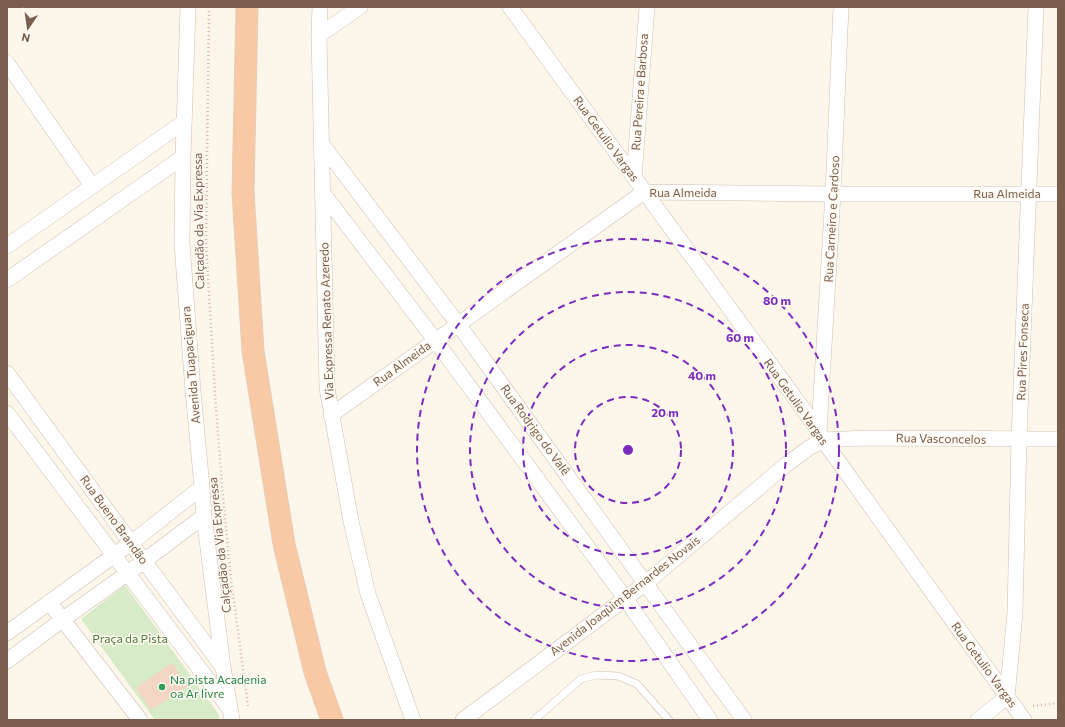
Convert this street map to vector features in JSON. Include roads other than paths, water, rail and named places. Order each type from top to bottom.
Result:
[{"type":"highway","points":[[247,7],[243,192],[253,352],[284,544],[315,672],[332,720]]},
{"type":"street","name":"Via Expressa Renato Azeredo","points":[[320,7],[319,35],[327,388],[351,521],[368,594],[413,720]]},
{"type":"street","points":[[319,35],[360,7]]},
{"type":"street","name":"Rua Getulio Vargas","points":[[510,7],[821,436],[1015,709]]},
{"type":"street","name":"Rua Pereira e Barbosa","points":[[634,177],[647,7]]},
{"type":"street","name":"Rua Carneiro e Cardoso","points":[[821,436],[834,194],[841,7]]},
{"type":"street","name":"Rua Pires Fonseca","points":[[1015,709],[1015,613],[1020,439],[1036,7]]},
{"type":"street","name":"Avenida Tuapaciguara","points":[[186,9],[182,243],[204,516],[223,666],[231,715]]},
{"type":"street","points":[[7,63],[92,186]]},
{"type":"street","points":[[7,246],[184,122]]},
{"type":"street","name":"Rua Rodrigo do Valê","points":[[321,143],[458,324],[744,720]]},
{"type":"street","points":[[7,280],[183,157]]},
{"type":"street","points":[[322,192],[435,340],[625,598],[710,720]]},
{"type":"street","name":"Rua Almeida","points":[[331,415],[644,192],[1058,194]]},
{"type":"street","name":"Rua Bueno Brandão","points":[[7,373],[130,543],[223,666]]},
{"type":"street","name":"Rua Bueno Brandão","points":[[7,412],[114,554],[231,715]]},
{"type":"street","name":"Rua Vasconcelos","points":[[821,436],[866,438],[1058,439]]},
{"type":"street","name":"Avenida Joaquim Bernardes Novais","points":[[463,720],[646,583],[787,464],[809,448],[821,436]]},
{"type":"street","points":[[7,633],[130,543],[202,487]]},
{"type":"street","points":[[7,661],[204,516]]},
{"type":"street","points":[[49,602],[140,720]]},
{"type":"street","points":[[978,720],[1015,709]]},
{"type":"lane","points":[[534,720],[581,679],[596,675],[618,676],[637,684],[669,720]]},
{"type":"place","name":"Na pista Acadenia oa Ar livre","points":[[162,687]]},
{"type":"park label","name":"Praça da Pista","points":[[130,639]]}]
